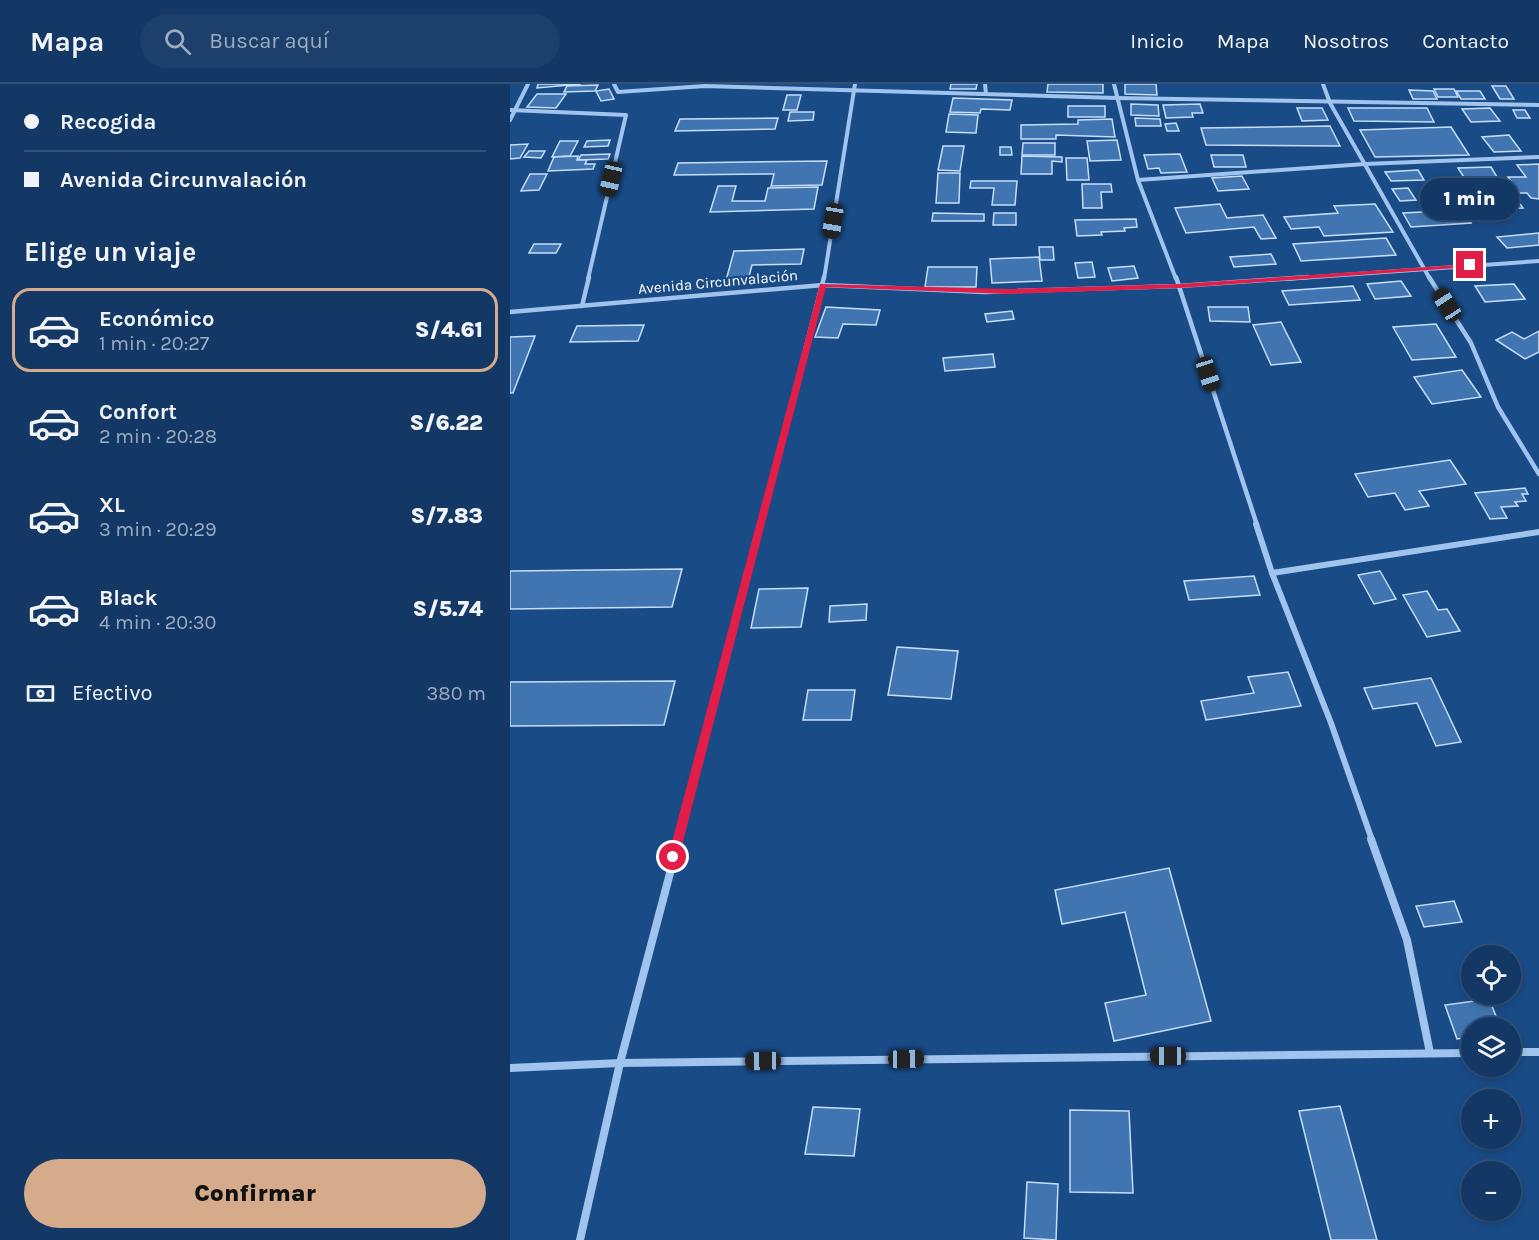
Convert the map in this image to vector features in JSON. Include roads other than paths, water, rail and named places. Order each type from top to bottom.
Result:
[{"type":"street","points":[[510,120],[528,84]]},
{"type":"street","points":[[614,84],[618,92],[705,85],[854,88],[1117,98],[1537,105],[1539,111]]},
{"type":"street","points":[[985,84],[986,94]]},
{"type":"street","points":[[1114,84],[1138,180],[1179,286],[1272,573],[1330,723],[1407,940],[1430,1053]]},
{"type":"street","points":[[1323,84],[1330,103],[1423,268],[1471,343],[1498,407],[1539,474]]},
{"type":"street","points":[[580,1240],[620,1063],[823,285],[854,88]]},
{"type":"street","points":[[510,110],[626,115],[582,306]]},
{"type":"street","points":[[1138,180],[1365,164],[1539,157]]},
{"type":"street","name":"Avenida Circunvalación","points":[[510,312],[823,285],[985,292],[1179,286],[1539,261]]},
{"type":"street","points":[[1272,573],[1539,532]]},
{"type":"street","points":[[1521,1052],[1539,1052]]},
{"type":"street","points":[[510,1068],[620,1063],[1461,1053]]}]
